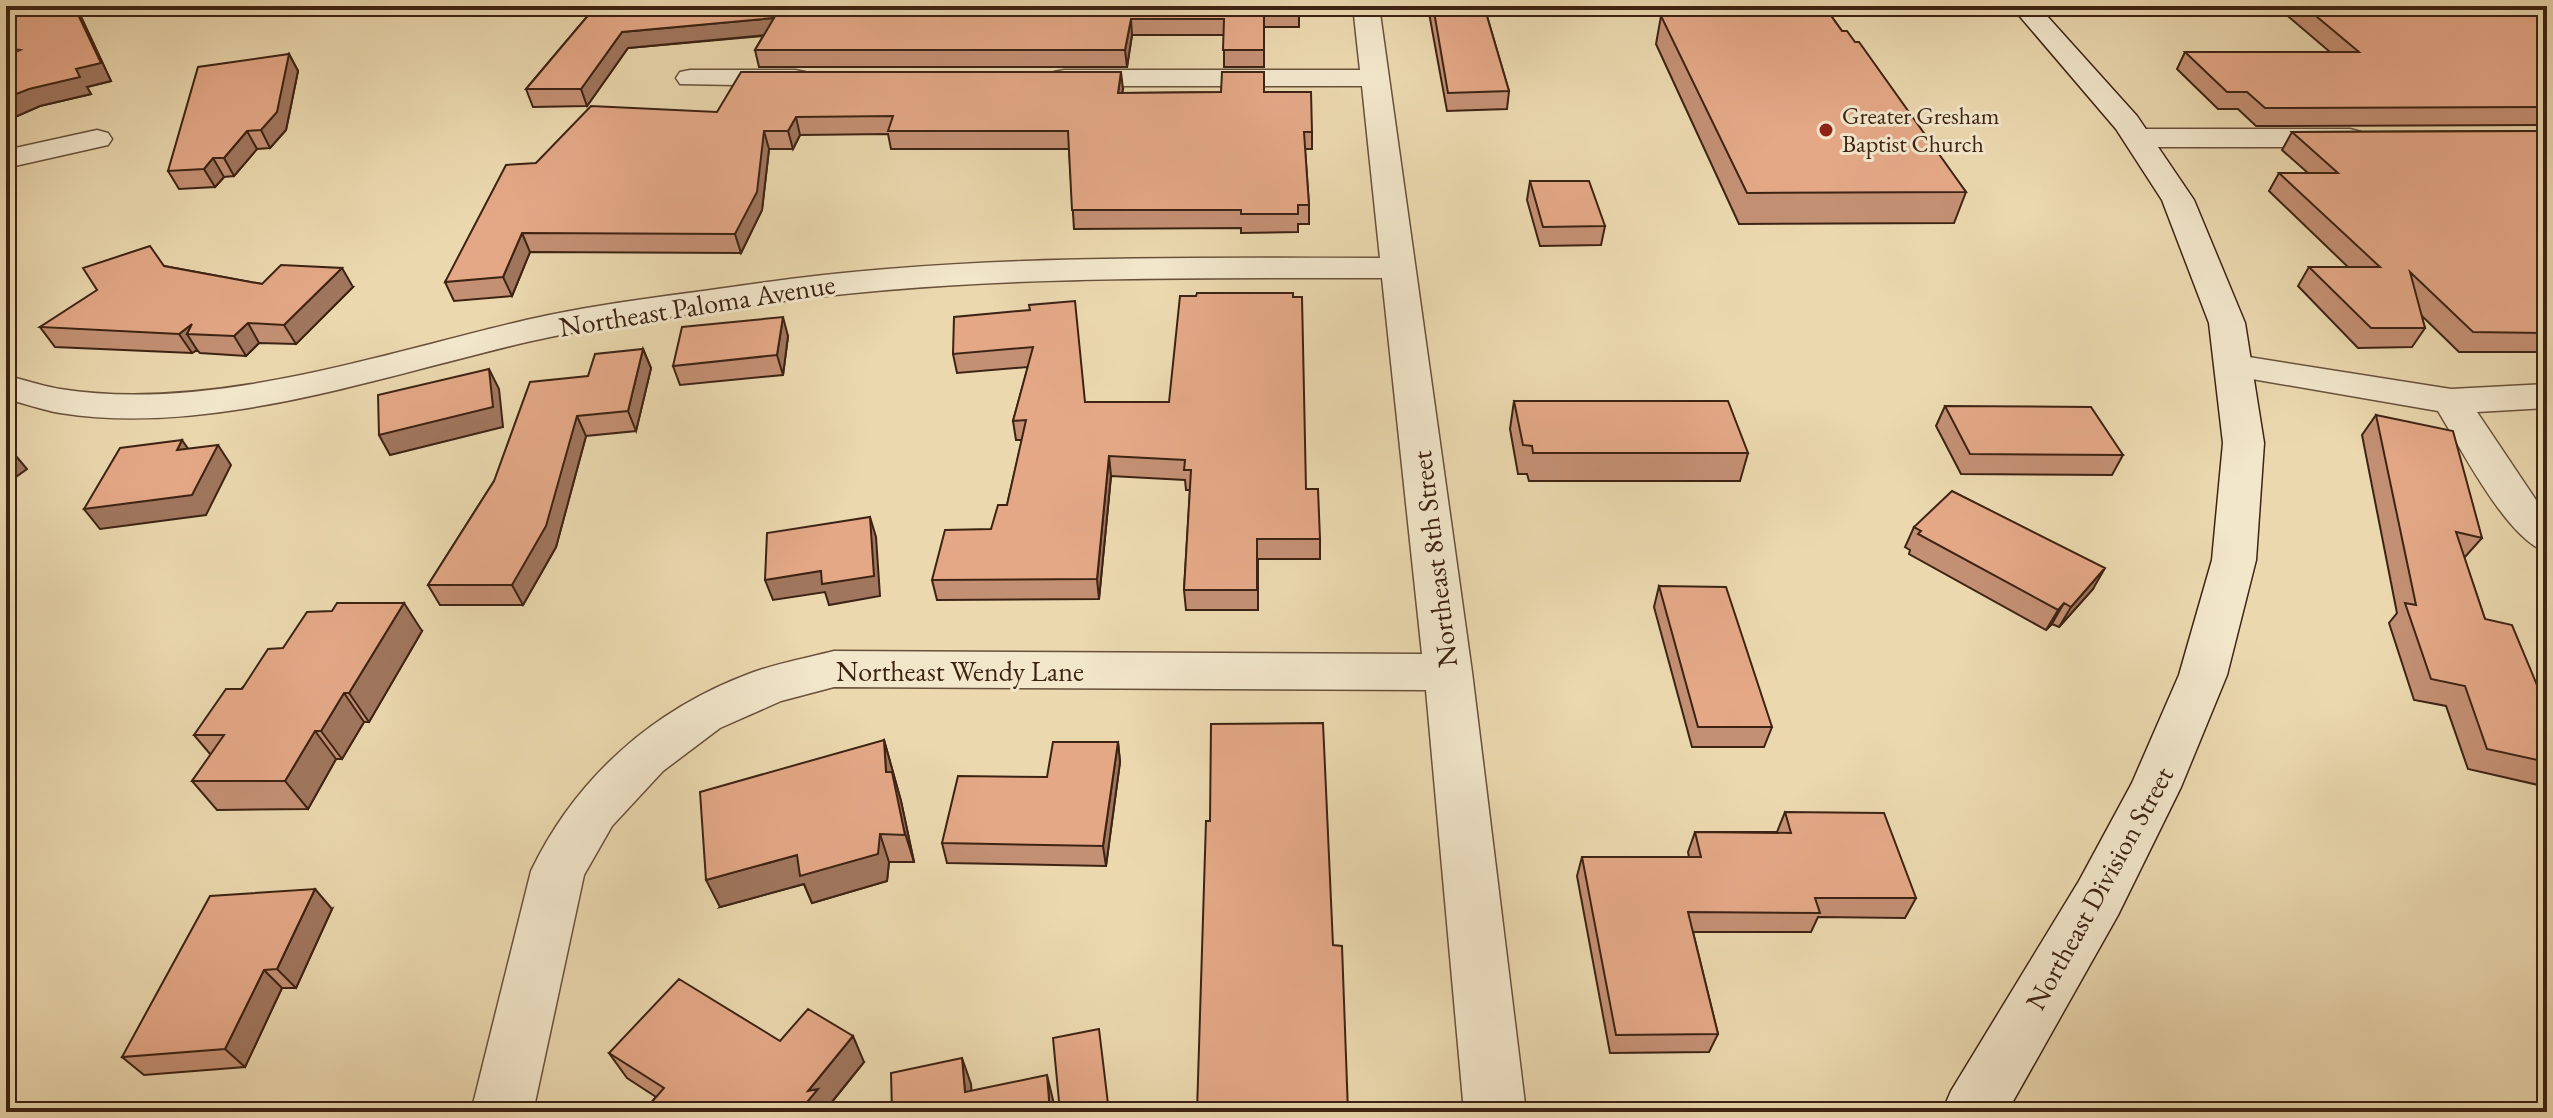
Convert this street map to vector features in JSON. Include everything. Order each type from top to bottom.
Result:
[{"type":"street","name":"Northeast 8th Street","points":[[1366,6],[1448,672],[1495,1112]]},
{"type":"street","name":"Northeast Division Street","points":[[1973,1112],[2116,870],[2183,732],[2207,668],[2232,572],[2241,506],[2242,420],[2236,366],[2212,281],[2193,233],[2178,200],[2140,138],[2024,6]]},
{"type":"street","points":[[690,78],[817,78]]},
{"type":"street","points":[[1040,78],[1375,78]]},
{"type":"street","points":[[2140,138],[2375,138]]},
{"type":"street","points":[[6,159],[97,139]]},
{"type":"street","name":"Northeast Paloma Avenue","points":[[6,387],[61,401],[156,406],[263,395],[532,330],[755,294],[862,281],[1072,268],[1398,268]]},
{"type":"street","points":[[2236,366],[2451,401],[2547,396]]},
{"type":"street","points":[[2451,401],[2521,510],[2547,537]]},
{"type":"street","name":"Northeast Wendy Lane","points":[[502,1112],[558,871],[594,811],[645,757],[703,715],[768,686],[834,669],[1448,672]]},
{"type":"building","points":[[6,6],[74,6],[101,63],[76,69],[80,77],[6,98],[6,56],[20,50],[6,48]]},
{"type":"building","points":[[596,6],[1299,6],[1299,11],[1264,11],[1264,50],[1223,50],[1224,19],[1131,19],[1125,50],[755,50],[774,18],[622,32],[581,89],[526,89]]},
{"type":"building","points":[[1433,6],[1484,6],[1509,91],[1448,93]]},
{"type":"building","name":"Greater Gresham Baptist Church","points":[[1717,6],[1824,6],[1842,31],[1847,31],[1855,42],[1859,42],[1966,192],[1747,193],[1661,16],[1724,16]]},
{"type":"building","points":[[2304,6],[2547,6],[2547,107],[2265,108],[2247,92],[2227,92],[2185,52],[2359,52]]},
{"type":"building","points":[[289,54],[277,112],[261,130],[247,131],[224,158],[213,158],[204,169],[168,171],[198,67]]},
{"type":"building","points":[[741,72],[1121,72],[1118,93],[1221,92],[1222,72],[1264,72],[1264,92],[1311,92],[1312,132],[1304,132],[1309,205],[1298,205],[1298,214],[1241,214],[1241,210],[1072,210],[1068,131],[888,131],[893,116],[796,117],[788,131],[764,131],[757,192],[735,234],[522,233],[503,277],[445,282],[506,165],[536,163],[591,106],[717,112]]},
{"type":"building","points":[[2547,131],[2547,333],[2473,332],[2410,272],[2425,328],[2371,328],[2309,267],[2380,267],[2279,173],[2338,173],[2292,132]]},
{"type":"building","points":[[1530,181],[1589,181],[1605,226],[1543,227]]},
{"type":"building","points":[[150,246],[164,266],[262,284],[281,265],[342,268],[284,325],[248,323],[234,336],[187,334],[192,324],[179,334],[40,327],[97,290],[83,268]]},
{"type":"building","points":[[1197,293],[1293,293],[1293,297],[1302,297],[1306,489],[1318,489],[1320,539],[1257,539],[1257,590],[1184,590],[1191,470],[1184,470],[1185,460],[1109,456],[1097,579],[932,580],[945,530],[991,529],[998,505],[1007,505],[1026,420],[1013,421],[1033,347],[953,354],[954,317],[1030,310],[1029,305],[1075,301],[1085,402],[1169,402],[1180,296],[1196,296]]},
{"type":"building","points":[[783,317],[777,355],[673,366],[682,327]]},
{"type":"building","points":[[643,349],[628,411],[577,416],[546,526],[512,585],[428,585],[494,481],[530,382],[588,376],[595,354]]},
{"type":"building","points":[[489,369],[493,407],[379,435],[378,395]]},
{"type":"building","points":[[1514,401],[1728,401],[1748,453],[1533,453],[1532,446],[1523,445]]},
{"type":"building","points":[[1945,406],[2091,407],[2123,455],[1970,454]]},
{"type":"building","points":[[2376,415],[2453,431],[2482,538],[2456,532],[2485,619],[2512,625],[2547,709],[2547,762],[2487,749],[2465,686],[2431,679],[2405,603],[2416,605]]},
{"type":"building","points":[[182,440],[177,450],[218,445],[192,495],[84,509],[120,448]]},
{"type":"building","points":[[1952,491],[2105,568],[2071,607],[2064,603],[2058,610],[1918,534],[1921,531],[1914,527]]},
{"type":"building","points":[[870,517],[874,576],[822,584],[821,571],[765,580],[767,533]]},
{"type":"building","points":[[1659,586],[1726,587],[1772,727],[1698,727]]},
{"type":"building","points":[[337,603],[404,603],[349,693],[344,693],[321,731],[315,731],[285,781],[192,781],[224,735],[194,735],[226,689],[242,689],[268,649],[283,648],[307,612],[332,611]]},
{"type":"building","points":[[1323,723],[1333,945],[1342,946],[1348,1112],[1197,1112],[1206,821],[1210,821],[1211,724]]},
{"type":"building","points":[[884,740],[886,772],[892,772],[905,835],[880,834],[878,854],[800,876],[797,855],[706,880],[700,792]]},
{"type":"building","points":[[1053,742],[1118,742],[1103,846],[942,843],[958,776],[1047,777]]},
{"type":"building","points":[[1785,812],[1884,813],[1916,898],[1815,898],[1820,913],[1688,912],[1718,1034],[1616,1035],[1582,857],[1701,857],[1695,832],[1791,833]]},
{"type":"building","points":[[315,889],[277,969],[264,970],[225,1049],[122,1057],[210,896]]},
{"type":"building","points":[[679,979],[780,1041],[808,1009],[853,1036],[808,1091],[818,1089],[799,1112],[663,1112],[650,1104],[664,1088],[609,1053]]},
{"type":"building","points":[[1099,1029],[1109,1112],[1060,1112],[1053,1038]]},
{"type":"building","points":[[962,1058],[965,1092],[1047,1075],[1050,1112],[892,1112],[891,1073]]},
{"type":"place","name":"Greater Gresham Baptist Church","points":[[1826,130]]}]
